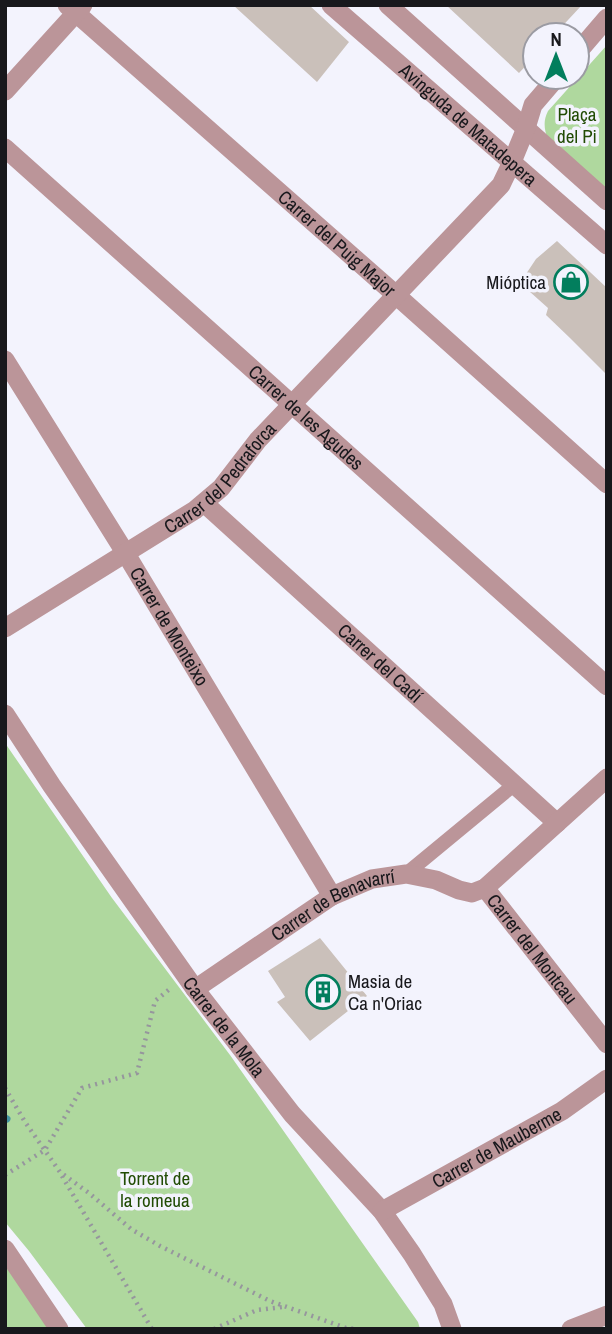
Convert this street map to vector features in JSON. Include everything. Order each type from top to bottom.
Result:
[{"type":"street","name":"Avinguda de Matadepera","points":[[331,5],[607,245]]},
{"type":"street","name":"Avinguda de Matadepera","points":[[388,5],[607,201]]},
{"type":"street","points":[[5,91],[75,8]]},
{"type":"street","name":"Carrer del Puig Major","points":[[75,8],[607,484]]},
{"type":"street","points":[[591,37],[607,18]]},
{"type":"street","name":"Carrer del Pedraforca","points":[[5,628],[195,510],[221,488],[258,440],[501,185],[533,105],[545,91]]},
{"type":"street","name":"Carrer de les Agudes","points":[[5,148],[607,686]]},
{"type":"street","name":"Carrer de Monteixo","points":[[5,360],[126,554],[332,896]]},
{"type":"street","name":"Carrer del Cadí","points":[[204,503],[557,823]]},
{"type":"street","name":"Carrer de la Mola","points":[[5,714],[190,983],[292,1114],[382,1211],[443,1304],[452,1329]]},
{"type":"street","points":[[485,888],[607,778]]},
{"type":"street","points":[[406,874],[515,784]]},
{"type":"street","name":"Carrer de Benavarrí","points":[[190,983],[332,896],[372,879],[406,874],[436,880],[472,893],[485,888]]},
{"type":"street","name":"Carrer del Montcau","points":[[485,888],[607,1044]]},
{"type":"street","name":"Carrer de Mauberme","points":[[382,1211],[562,1111],[607,1079]]},
{"type":"street","points":[[5,1249],[59,1329]]},
{"type":"street","points":[[571,1329],[607,1315]]},
{"type":"path","points":[[5,1175],[45,1150],[82,1088],[137,1073],[155,1001],[190,983]]},
{"type":"path","points":[[5,1088],[60,1172],[152,1329]]},
{"type":"path","points":[[60,1172],[131,1229],[160,1246],[270,1301],[346,1328],[356,1329]]},
{"type":"path","points":[[214,1329],[257,1310],[288,1307]]},
{"type":"green space","name":"Plaça del Pi","points":[[607,45],[607,193],[548,140],[545,125],[548,111],[566,91],[591,91],[591,63]]},
{"type":"green space","name":"Torrent de la romeua","points":[[5,743],[112,898],[230,1055],[418,1322],[420,1329],[87,1329],[5,1222]]},
{"type":"green space","points":[[5,1255],[56,1329],[5,1329]]},
{"type":"building","points":[[233,5],[309,5],[349,42],[317,82]]},
{"type":"building","points":[[446,5],[582,5],[567,21],[521,21],[519,73]]},
{"type":"building","points":[[557,241],[607,288],[607,375],[546,315],[548,308],[520,283],[536,259]]},
{"type":"building","name":"Masia de Ca n'Oriac","points":[[320,938],[367,996],[310,1041],[277,1002],[285,997],[268,971]]},
{"type":"place","name":"Mióptica","points":[[571,282]]},
{"type":"place","name":"Masia de Ca n'Oriac","points":[[323,992]]}]
